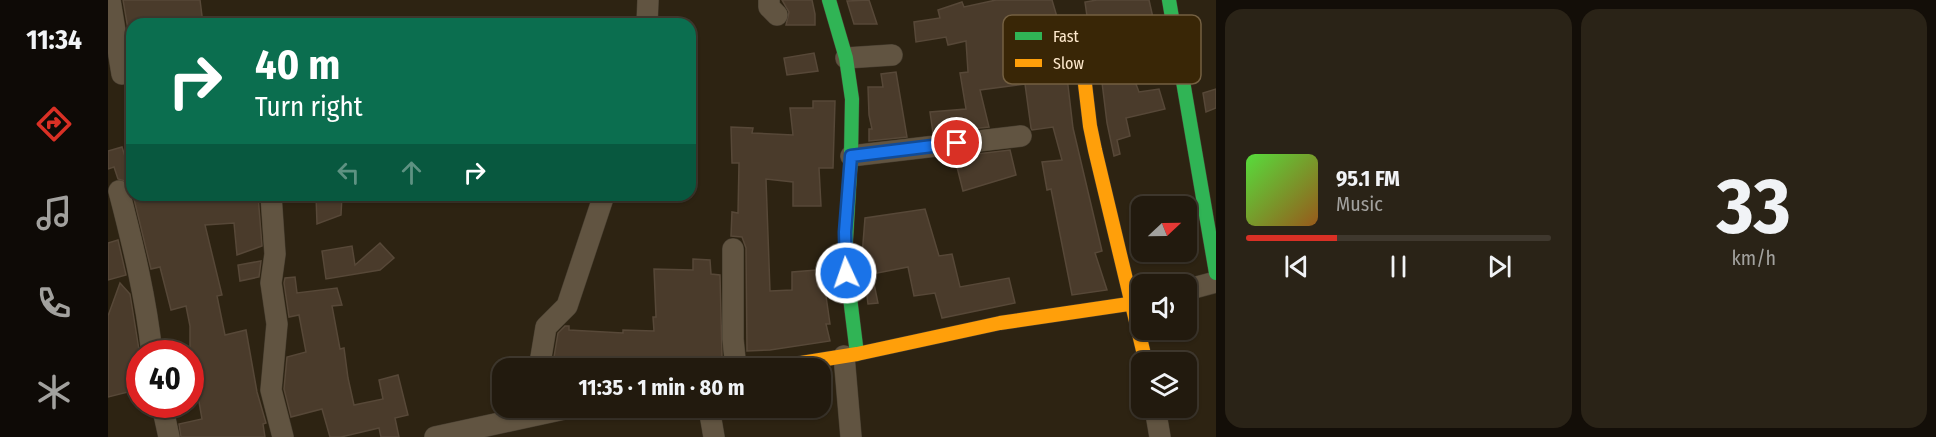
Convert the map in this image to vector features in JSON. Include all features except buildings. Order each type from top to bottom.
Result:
[{"type":"street","points":[[110,0],[121,74]]},
{"type":"street","points":[[647,18],[648,0]]},
{"type":"street","points":[[829,0],[846,58],[852,99],[845,257],[851,437]]},
{"type":"street","points":[[1169,0],[1172,15]]},
{"type":"street","points":[[846,58],[892,55]]},
{"type":"street","points":[[1085,84],[1095,150],[1131,281]]},
{"type":"street","points":[[1183,84],[1216,273]]},
{"type":"street","points":[[851,156],[1021,136]]},
{"type":"street","points":[[120,190],[148,319],[150,340]]},
{"type":"street","points":[[271,201],[275,254],[271,283],[278,324],[271,390],[283,437]]},
{"type":"street","points":[[541,358],[546,327],[567,306],[602,201]]},
{"type":"street","points":[[733,249],[735,358]]},
{"type":"street","points":[[1197,287],[1216,282]]},
{"type":"street","points":[[831,358],[1000,323],[1131,304]]},
{"type":"street","points":[[165,418],[169,437]]},
{"type":"street","points":[[435,437],[508,418]]},
{"type":"street","points":[[711,418],[714,437]]},
{"type":"street","points":[[1157,418],[1160,437]]},
{"type":"traffic: fast","points":[[829,0],[846,58],[852,99],[845,257],[857,354]]},
{"type":"traffic: fast","points":[[1169,0],[1172,15]]},
{"type":"traffic: fast","points":[[1183,84],[1216,273]]},
{"type":"traffic: slow","points":[[1085,84],[1095,150],[1143,352]]},
{"type":"traffic: slow","points":[[831,358],[1000,323],[1131,304]]},
{"type":"route","points":[[846,273],[845,232],[851,156],[957,143]]}]
